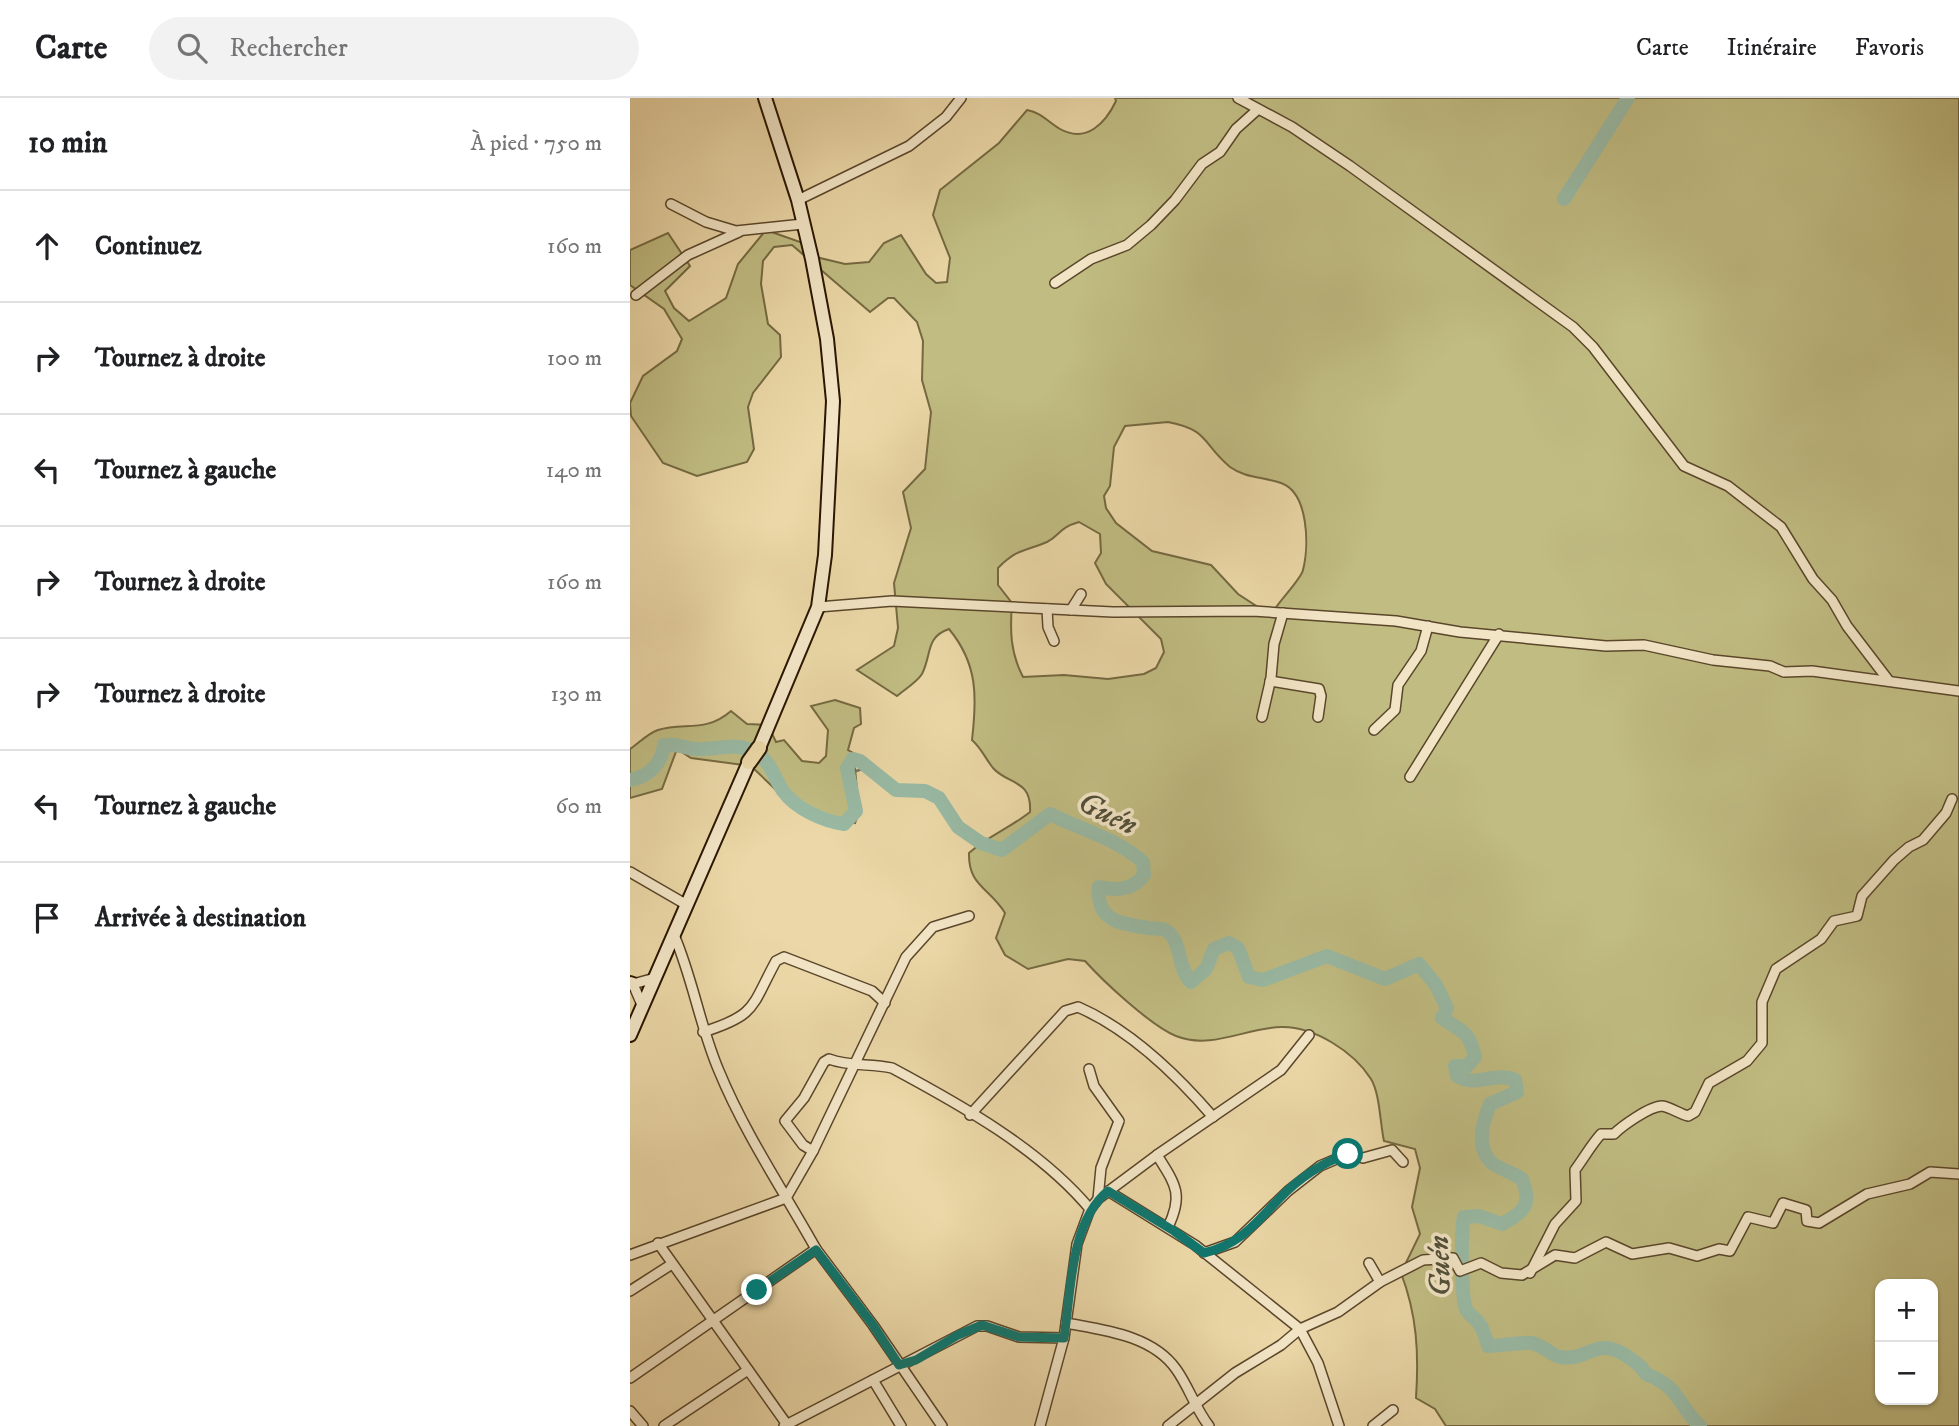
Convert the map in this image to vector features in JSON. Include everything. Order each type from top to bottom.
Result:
[{"type":"main road","points":[[630,1035],[749,762],[760,748],[818,607],[827,528],[833,401],[827,339],[798,200],[765,98]]},
{"type":"street","points":[[798,200],[909,146],[946,117],[961,98]]},
{"type":"street","points":[[1238,98],[1256,111],[1292,127],[1340,159],[1573,327],[1593,348],[1684,466],[1728,486],[1781,527],[1812,579],[1832,600],[1847,626],[1889,681]]},
{"type":"street","points":[[1055,283],[1091,259],[1127,245],[1151,225],[1175,200],[1202,164],[1220,152],[1236,129],[1256,111]]},
{"type":"street","points":[[671,204],[706,222],[741,232]]},
{"type":"street","points":[[636,295],[688,255],[741,232],[803,224]]},
{"type":"street","points":[[1072,610],[1081,594]]},
{"type":"street","points":[[818,607],[892,601],[1072,610],[1192,609],[1283,613],[1606,646],[1644,645],[1713,660],[1770,666],[1784,671],[1812,671],[1959,691]]},
{"type":"street","points":[[1047,609],[1048,626],[1054,641]]},
{"type":"street","points":[[1262,717],[1274,644],[1283,613]]},
{"type":"street","points":[[1374,730],[1395,710],[1398,685],[1421,652],[1428,626]]},
{"type":"street","points":[[1410,777],[1499,634]]},
{"type":"street","points":[[1270,681],[1317,687],[1321,696],[1318,717]]},
{"type":"street","points":[[1530,1273],[1555,1224],[1576,1201],[1575,1170],[1586,1158],[1595,1140],[1601,1134],[1614,1134],[1625,1123],[1653,1108],[1662,1106],[1688,1116],[1695,1112],[1709,1083],[1747,1061],[1762,1043],[1762,1002],[1776,969],[1821,939],[1834,921],[1857,916],[1862,896],[1891,863],[1909,847],[1923,840],[1946,813],[1952,799]]},
{"type":"street","points":[[630,872],[687,905]]},
{"type":"street","points":[[630,1255],[786,1198],[813,1151],[906,957],[933,927],[969,916]]},
{"type":"street","points":[[674,935],[685,960],[703,1032],[747,1135],[816,1250],[873,1325],[942,1426]]},
{"type":"street","points":[[703,1032],[748,1013],[768,981],[776,961],[784,957],[872,991],[886,1003]]},
{"type":"street","points":[[642,1008],[642,1000],[632,983],[655,978]]},
{"type":"street","points":[[970,1115],[1065,1011],[1078,1007],[1118,1028],[1136,1042],[1213,1117]]},
{"type":"street","points":[[1040,1426],[1064,1338],[1077,1244],[1090,1209],[1098,1199],[1157,1155],[1281,1070],[1310,1035]]},
{"type":"street","points":[[813,1151],[803,1145],[785,1121],[804,1098],[826,1060],[892,1068],[970,1115],[1053,1173],[1090,1209]]},
{"type":"street","points":[[1089,1069],[1094,1086],[1119,1121],[1101,1168],[1098,1199]]},
{"type":"street","points":[[1204,1253],[1235,1242],[1288,1191],[1320,1166],[1337,1158],[1348,1154],[1363,1158],[1392,1150],[1403,1162]]},
{"type":"street","points":[[1157,1155],[1175,1183],[1178,1197],[1168,1227]]},
{"type":"street","points":[[1168,1426],[1235,1373],[1300,1329],[1338,1312],[1380,1282],[1423,1260],[1453,1258],[1464,1272],[1481,1263],[1511,1276],[1530,1273],[1555,1255],[1575,1258],[1606,1242],[1632,1254],[1669,1248],[1697,1255],[1719,1249],[1730,1251],[1748,1217],[1773,1223],[1783,1203],[1806,1210],[1807,1221],[1819,1223],[1867,1194],[1910,1184],[1930,1172],[1959,1174]]},
{"type":"street","points":[[1108,1191],[1168,1227],[1300,1329],[1318,1363],[1339,1426]]},
{"type":"street","points":[[658,1243],[786,1425],[982,1325],[1019,1337],[1064,1338]]},
{"type":"street","points":[[630,1378],[816,1250]]},
{"type":"street","points":[[630,1291],[672,1264]]},
{"type":"street","points":[[1369,1264],[1380,1282]]},
{"type":"street","points":[[1066,1323],[1129,1336],[1151,1348],[1174,1366],[1209,1426]]},
{"type":"street","points":[[664,1426],[748,1370]]},
{"type":"street","points":[[873,1380],[901,1426]]},
{"type":"street","points":[[1373,1426],[1394,1409]]},
{"type":"street","points":[[630,1411],[643,1426]]},
{"type":"shaded area","points":[[1115,98],[1959,98],[1959,1426],[1446,1426],[1435,1409],[1416,1398],[1416,1334],[1411,1304],[1401,1273],[1420,1234],[1412,1207],[1420,1168],[1415,1149],[1384,1141],[1376,1092],[1364,1069],[1344,1050],[1319,1036],[1294,1028],[1268,1028],[1203,1041],[1176,1036],[1141,1013],[1085,961],[1068,959],[1028,969],[1005,955],[996,938],[1005,913],[976,880],[972,873],[969,853],[1030,812],[1030,801],[1023,788],[993,768],[972,740],[975,695],[966,655],[949,629],[941,632],[930,647],[922,674],[897,696],[857,670],[894,646],[898,628],[894,583],[911,528],[903,492],[925,469],[931,412],[922,380],[923,341],[917,322],[894,298],[888,298],[870,312],[792,245],[774,247],[763,261],[761,284],[768,324],[780,335],[781,357],[753,393],[748,407],[754,449],[747,462],[697,476],[663,463],[631,416],[630,403],[643,376],[677,351],[682,339],[664,309],[630,285],[630,250],[668,233],[690,266],[665,291],[674,308],[689,321],[726,298],[738,264],[766,230],[803,243],[816,257],[845,264],[869,262],[884,243],[901,235],[926,274],[936,283],[947,282],[950,258],[933,215],[940,190],[999,143],[1027,110],[1041,115],[1060,129],[1079,134],[1094,129],[1107,116],[1116,101]],"holes":[[[1168,422],[1182,425],[1199,434],[1221,459],[1236,471],[1281,483],[1297,497],[1305,521],[1305,560],[1299,578],[1275,609],[1258,607],[1238,594],[1211,565],[1152,551],[1116,523],[1106,508],[1104,496],[1110,486],[1114,447],[1125,426]],[[1079,522],[1100,534],[1101,553],[1095,563],[1106,584],[1161,639],[1164,652],[1156,668],[1144,674],[1108,679],[1064,675],[1023,677],[1012,641],[1012,603],[998,585],[998,568],[1016,554],[1047,542],[1063,529]]]},
{"type":"shaded area","points":[[835,700],[860,708],[861,724],[854,728],[848,750],[855,754],[858,809],[855,823],[798,811],[751,766],[691,758],[677,749],[662,789],[630,798],[630,749],[658,730],[704,725],[731,711],[747,724],[768,725],[776,742],[784,740],[802,761],[819,763],[826,756],[828,730],[811,706]]},
{"type":"waterway","points":[[1564,199],[1628,98]]},
{"type":"waterway","name":"Guén","points":[[630,780],[643,776],[657,764],[664,745],[696,749],[744,748],[758,754],[768,763],[783,791],[802,809],[844,824],[856,811],[847,768],[853,759],[860,761],[896,790],[925,791],[939,798],[958,827],[981,843],[1002,850],[1050,814],[1110,840],[1132,854],[1143,862],[1144,875],[1135,884],[1124,888],[1099,887],[1102,908],[1106,914],[1120,922],[1163,929],[1170,934],[1177,947],[1183,970],[1191,982],[1206,969],[1214,949],[1229,943],[1238,948],[1249,977],[1263,980],[1327,956],[1385,979],[1419,964],[1436,985],[1447,1008],[1442,1018],[1464,1033],[1473,1048],[1475,1057],[1467,1066],[1455,1066],[1457,1076],[1472,1080],[1500,1077],[1515,1080],[1517,1092],[1490,1104],[1483,1126],[1482,1142],[1492,1163],[1522,1179],[1526,1201],[1521,1211],[1502,1224],[1479,1216],[1464,1217],[1463,1224],[1464,1302],[1467,1311],[1481,1327],[1488,1346],[1531,1343],[1560,1357],[1579,1356],[1609,1348],[1666,1385],[1700,1426]]},
{"type":"waterway","points":[[847,768],[853,772],[869,767]]},
{"type":"route","points":[[757,1290],[816,1250],[885,1341],[899,1365],[916,1360],[958,1335],[982,1325],[1019,1337],[1064,1338],[1077,1244],[1090,1209],[1108,1191],[1122,1202],[1174,1231],[1204,1253],[1225,1248],[1235,1242],[1249,1232],[1278,1199],[1302,1178],[1320,1166],[1348,1154]]}]
